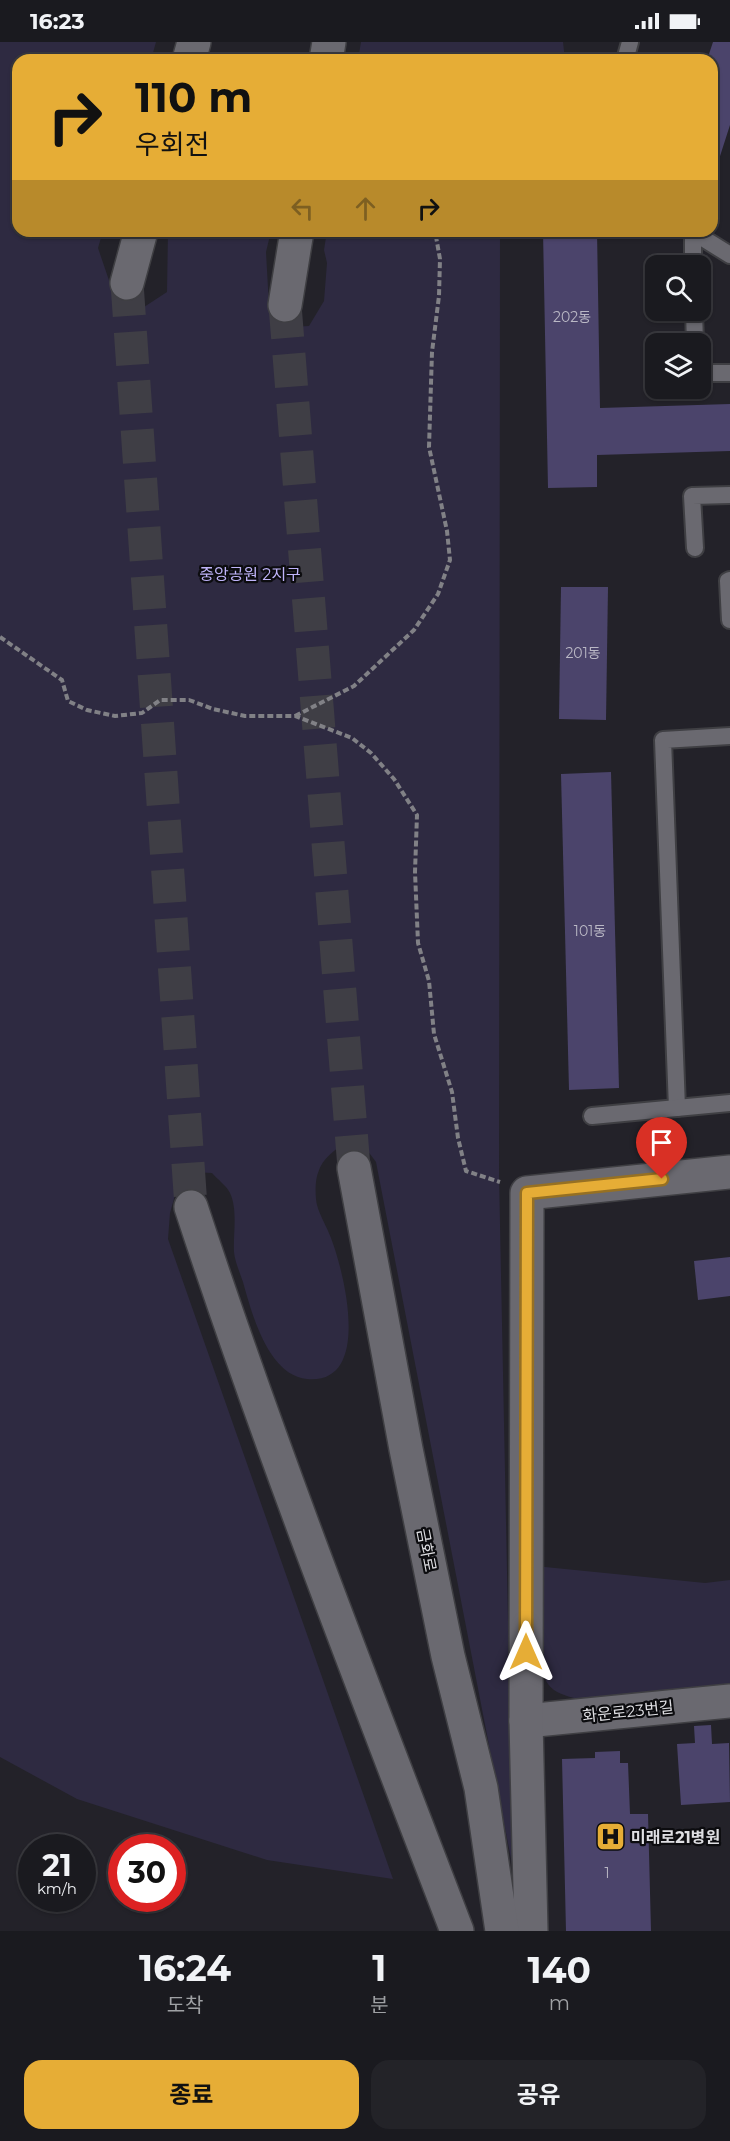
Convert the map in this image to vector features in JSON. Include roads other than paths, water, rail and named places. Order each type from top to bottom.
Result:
[{"type":"main road","points":[[127,283],[139,237]]},
{"type":"main road","points":[[285,305],[296,237]]},
{"type":"main road","name":"금화로","points":[[354,1168],[404,1438],[448,1656],[481,1788],[502,1931]]},
{"type":"main road","points":[[531,1931],[526,1721],[527,1193],[730,1172]]},
{"type":"main road","points":[[191,1207],[280,1466],[456,1931]]},
{"type":"main road","name":"화운로23번길","points":[[526,1721],[730,1701]]},
{"type":"lane","points":[[692,237],[693,255]]},
{"type":"lane","points":[[702,237],[730,255]]},
{"type":"lane","points":[[711,373],[730,373]]},
{"type":"lane","points":[[695,548],[692,496],[730,495]]},
{"type":"lane","points":[[730,580],[728,581],[730,620]]},
{"type":"lane","points":[[677,1108],[663,740],[730,736]]},
{"type":"lane","points":[[592,1116],[730,1103]]},
{"type":"tunnel","points":[[127,283],[191,1207]]},
{"type":"tunnel","points":[[285,305],[354,1168]]},
{"type":"place","name":"미래로21병원","points":[[610,1837]]},
{"type":"park label","name":"중앙공원 2지구","points":[[250,574]]}]
